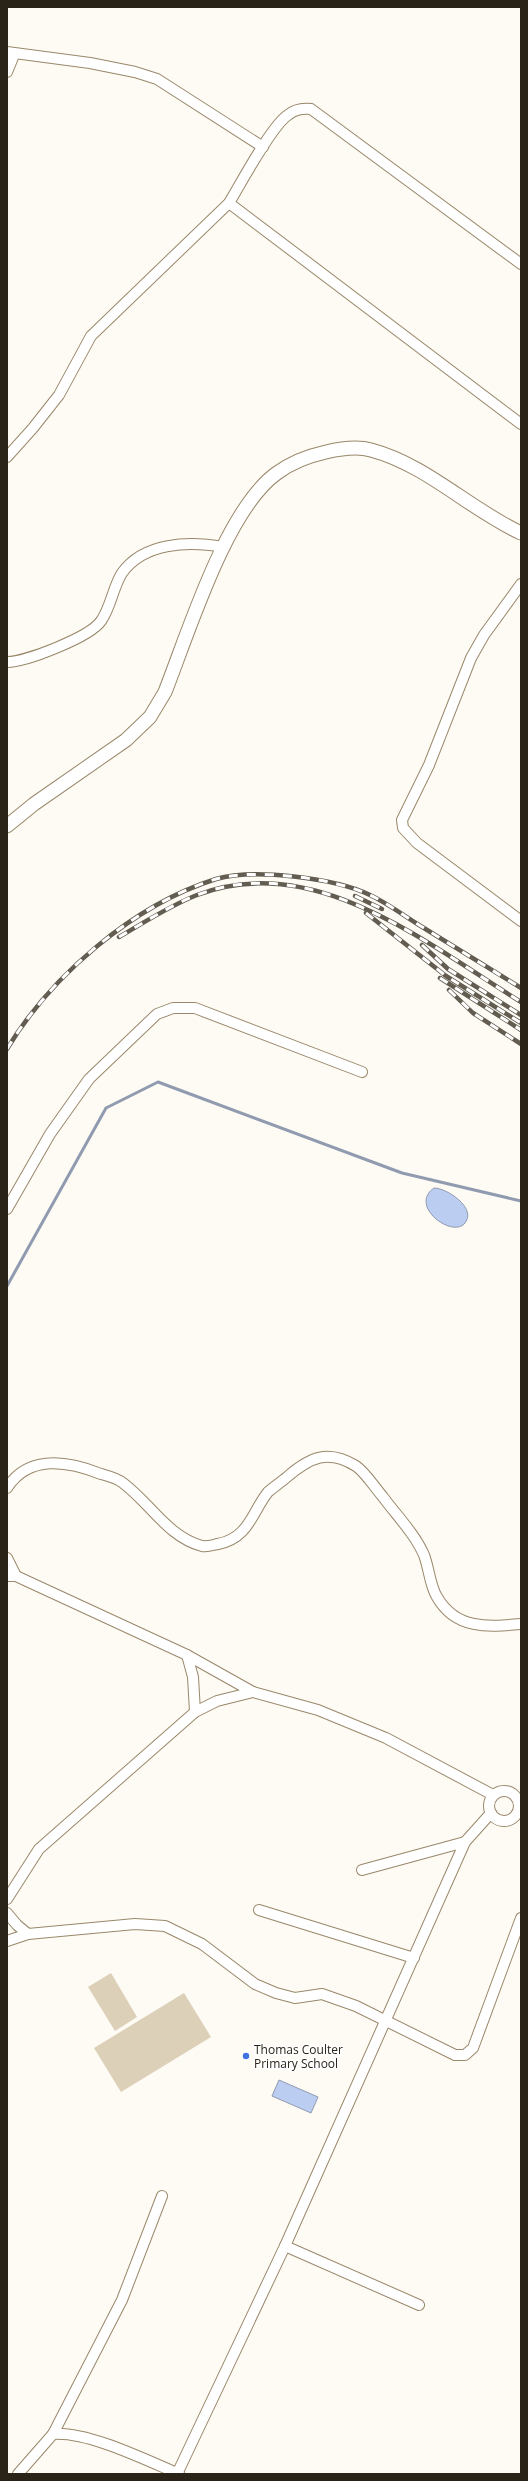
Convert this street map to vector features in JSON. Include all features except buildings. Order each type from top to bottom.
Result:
[{"type":"street","points":[[7,72],[11,54],[90,64],[135,72],[157,79],[263,147]]},
{"type":"street","points":[[7,457],[33,428],[59,395],[91,336],[229,202],[263,147],[286,115],[301,108],[311,109],[521,264]]},
{"type":"street","points":[[229,202],[521,424]]},
{"type":"street","points":[[7,826],[34,804],[126,740],[150,717],[165,692],[223,547],[252,500],[276,474],[305,457],[339,449],[370,450],[412,466],[502,524],[521,533]]},
{"type":"street","points":[[7,662],[47,650],[87,634],[101,621],[122,574],[135,559],[152,550],[200,543],[223,547]]},
{"type":"street","points":[[521,584],[487,630],[471,658],[429,764],[402,820],[403,828],[417,843],[521,920]]},
{"type":"street","points":[[7,1209],[50,1134],[89,1079],[157,1014],[173,1008],[195,1008],[362,1072]]},
{"type":"street","points":[[7,1488],[13,1478],[28,1468],[43,1464],[65,1462],[92,1470],[122,1482],[184,1540],[204,1546],[224,1543],[236,1537],[252,1521],[268,1493],[301,1464],[320,1456],[341,1458],[358,1468],[416,1540],[424,1556],[436,1597],[449,1612],[468,1624],[495,1627],[521,1624]]},
{"type":"street","points":[[7,1558],[11,1576],[187,1655],[252,1692],[318,1710],[386,1738],[493,1795]]},
{"type":"street","points":[[187,1655],[193,1677],[195,1712]]},
{"type":"street","points":[[7,1899],[39,1849],[195,1712],[216,1701],[252,1692]]},
{"type":"street","points":[[505,1790],[519,1794],[519,1815],[510,1820],[499,1820],[491,1813],[489,1804],[493,1795],[505,1790]]},
{"type":"street","points":[[53,2434],[67,2433],[84,2436],[178,2474],[285,2246],[465,1842],[491,1813]]},
{"type":"street","points":[[362,1870],[465,1842]]},
{"type":"street","points":[[259,1910],[414,1958]]},
{"type":"street","points":[[7,1913],[17,1925],[28,1934]]},
{"type":"street","points":[[7,1941],[28,1934],[134,1924],[165,1926],[202,1944],[255,1984],[276,1993],[295,1998],[322,1994],[356,2006],[445,2051],[456,2055],[465,2054],[473,2048],[521,1918]]},
{"type":"street","points":[[18,2474],[53,2434],[122,2300],[162,2196]]},
{"type":"street","points":[[285,2246],[419,2305]]},
{"type":"shaded area","points":[[111,1973],[137,2017],[115,2031],[88,1987]]},
{"type":"shaded area","points":[[184,1993],[211,2037],[121,2092],[94,2048]]},
{"type":"water","points":[[434,1188],[446,1191],[464,1205],[468,1217],[465,1223],[459,1227],[451,1227],[443,1224],[435,1218],[429,1211],[426,1203],[427,1195]]},
{"type":"water","points":[[279,2080],[318,2097],[311,2113],[272,2096]]},
{"type":"waterway","points":[[7,1286],[106,1108],[158,1082],[402,1173],[521,1201]]},
{"type":"railway","points":[[7,1049],[25,1022],[47,995],[97,946],[125,925],[155,906],[185,891],[216,879],[232,876],[251,874],[294,876],[355,889],[383,902],[521,988]]},
{"type":"railway","points":[[119,937],[167,909],[197,895],[241,884],[284,885],[326,894],[368,910],[447,954],[521,1002]]},
{"type":"railway","points":[[355,896],[382,909]]},
{"type":"railway","points":[[366,913],[446,976],[521,1023]]},
{"type":"railway","points":[[422,945],[448,969],[521,1015]]},
{"type":"railway","points":[[440,978],[521,1030]]},
{"type":"railway","points":[[449,990],[473,1013],[521,1044]]},
{"type":"place","name":"Thomas Coulter Primary School","points":[[246,2056]]}]
